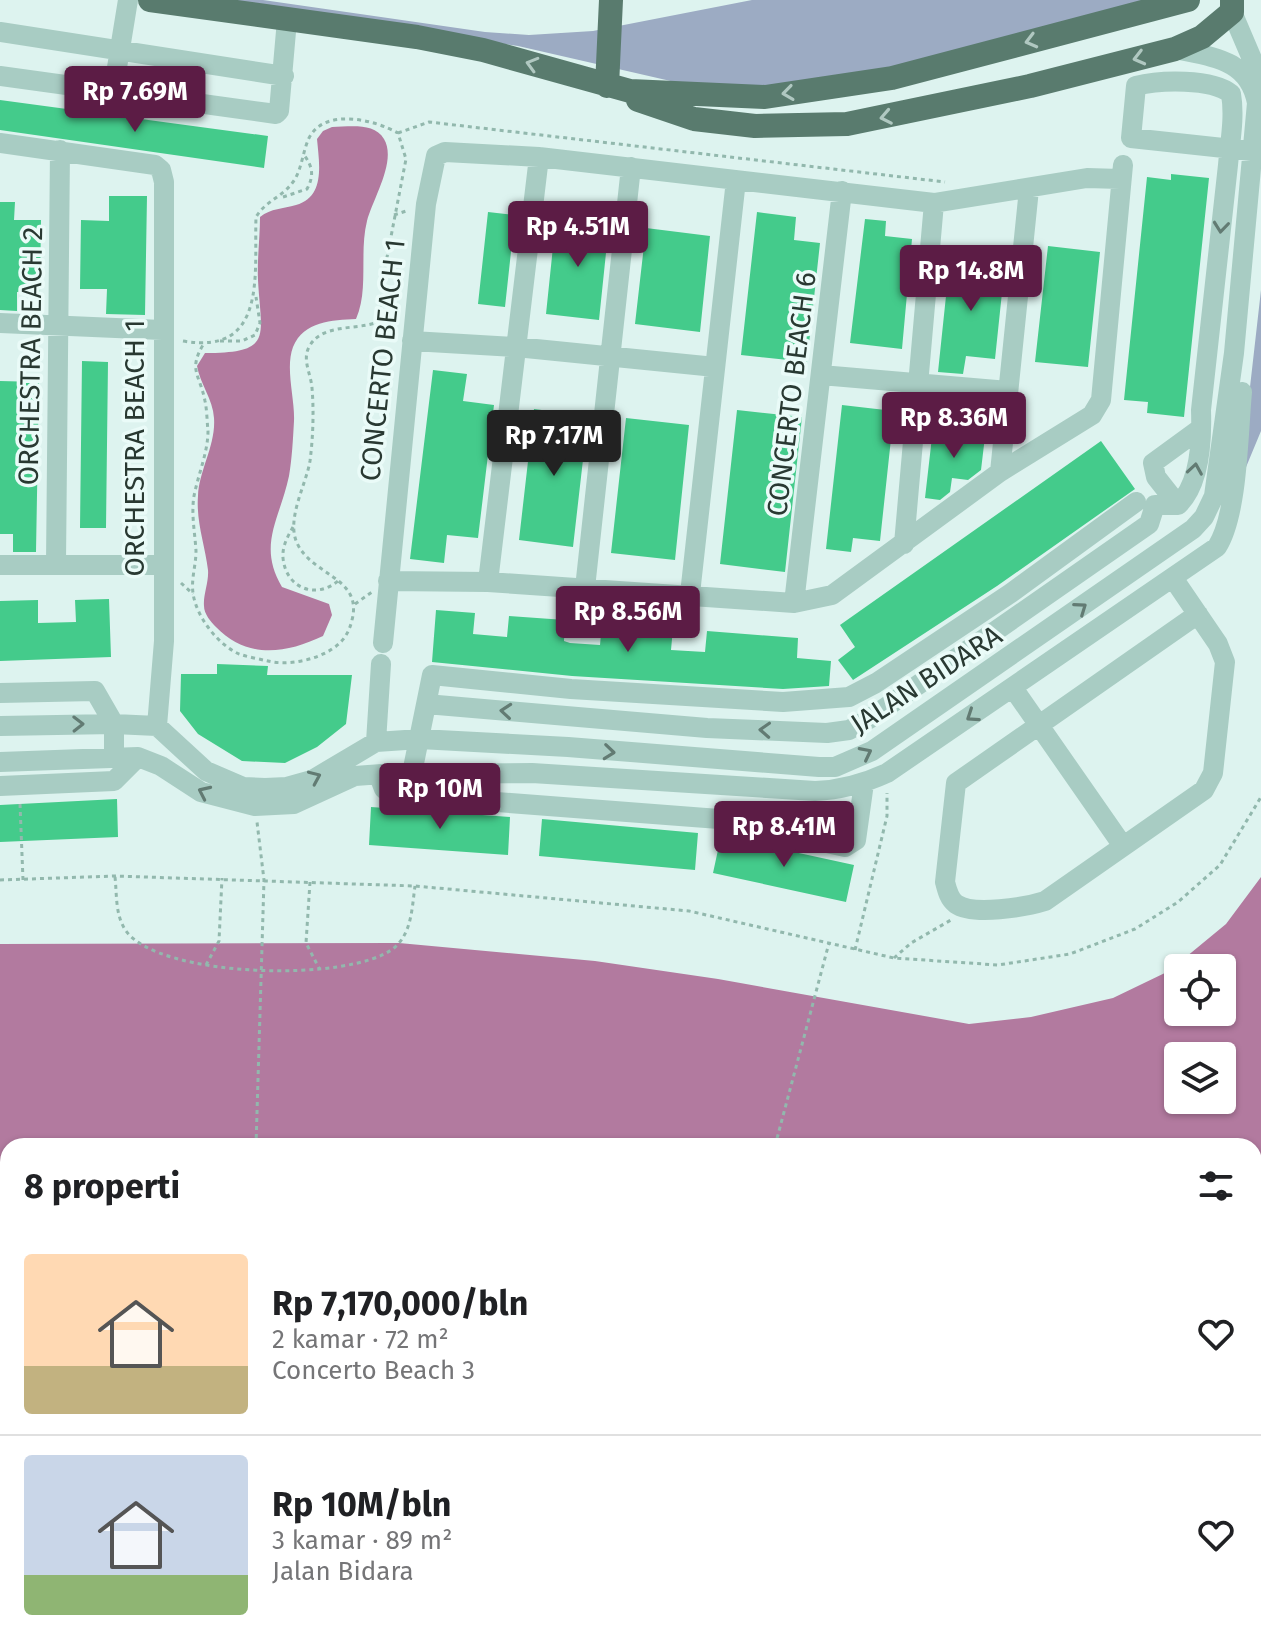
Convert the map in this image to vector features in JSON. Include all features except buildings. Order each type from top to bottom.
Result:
[{"type":"main road","points":[[150,0],[430,39],[483,50],[598,84],[694,119],[755,126],[813,127],[885,117],[1175,49],[1202,37],[1232,6]]},
{"type":"main road","points":[[598,84],[611,0]]},
{"type":"main road","points":[[598,84],[679,95],[765,97],[892,78],[1188,0]]},
{"type":"street","points":[[113,92],[128,0]]},
{"type":"street","name":"JALAN BIDARA","points":[[157,726],[206,771],[243,787],[265,788],[287,787],[312,780],[376,742],[420,739],[835,767],[872,751],[1193,529],[1204,517],[1214,496],[1257,152],[1255,74],[1232,6]]},
{"type":"street","points":[[0,76],[276,114],[284,76],[287,20]]},
{"type":"street","points":[[0,32],[284,76]]},
{"type":"street","points":[[1175,49],[1230,62],[1255,74]]},
{"type":"street","points":[[1178,505],[1192,486],[1201,428],[1229,149],[1233,104],[1231,94],[1225,88],[1157,81],[1136,86],[1131,138],[1229,149],[1257,152]]},
{"type":"street","points":[[0,143],[60,150]]},
{"type":"street","name":"ORCHESTRA BEACH 1","points":[[60,150],[155,165],[161,170],[164,182],[164,641],[157,726]]},
{"type":"street","name":"ORCHESTRA BEACH 2","points":[[56,563],[60,150]]},
{"type":"street","name":"CONCERTO BEACH 1","points":[[376,742],[388,581],[426,204],[436,156],[445,152],[539,157]]},
{"type":"street","points":[[388,581],[488,582],[794,603],[832,595],[1000,472],[1092,415],[1101,400],[1121,172],[934,203],[539,157],[488,582]]},
{"type":"street","points":[[585,588],[631,167]]},
{"type":"street","points":[[690,594],[736,180]]},
{"type":"street","points":[[1000,472],[1029,189]]},
{"type":"street","name":"CONCERTO BEACH 6","points":[[794,603],[842,191]]},
{"type":"street","points":[[1193,529],[1217,547],[1224,536],[1231,503],[1261,199]]},
{"type":"street","points":[[904,544],[934,203]]},
{"type":"street","points":[[0,323],[58,323],[162,330]]},
{"type":"street","points":[[412,341],[516,347],[715,367]]},
{"type":"street","points":[[821,375],[1008,391]]},
{"type":"street","points":[[1201,428],[1222,436]]},
{"type":"street","points":[[1178,505],[1156,477],[1153,463],[1201,428]]},
{"type":"street","points":[[412,773],[429,677],[436,673],[571,689],[711,699],[783,702],[849,697],[876,683],[1011,593],[1136,502]]},
{"type":"street","points":[[426,704],[707,728],[843,731],[869,719],[1149,524],[1155,505],[1178,505]]},
{"type":"street","points":[[1149,524],[1166,548]]},
{"type":"street","name":"JALAN BIDARA","points":[[6,762],[138,757],[161,766],[201,792],[255,806],[294,804],[355,776],[412,773],[532,773],[839,790],[887,773],[1217,547]]},
{"type":"street","points":[[0,565],[162,565]]},
{"type":"street","points":[[1173,578],[1198,614],[1218,644],[1225,662],[1213,773],[1204,790],[1045,901],[1025,907],[970,909],[956,904],[948,894],[945,882],[956,783],[1198,614]]},
{"type":"street","points":[[1011,593],[1041,636]]},
{"type":"street","points":[[1013,688],[1123,846]]},
{"type":"street","points":[[568,747],[571,689]]},
{"type":"street","points":[[0,693],[95,691],[114,724],[114,758]]},
{"type":"street","points":[[705,758],[711,699]]},
{"type":"street","points":[[0,726],[157,726]]},
{"type":"street","points":[[839,790],[835,767],[843,731]]},
{"type":"street","points":[[639,780],[641,755]]},
{"type":"street","points":[[6,762],[10,786],[114,781],[138,757]]},
{"type":"street","points":[[530,803],[532,773]]},
{"type":"street","points":[[379,776],[384,789],[392,794],[719,819],[851,846],[856,840],[864,783]]},
{"type":"street","points":[[719,819],[722,785]]},
{"type":"path","points":[[283,197],[297,177],[310,136],[323,124],[337,119],[379,123],[398,133],[406,159],[385,265],[381,312],[375,323],[332,329],[319,336],[309,348],[306,363],[313,401],[310,461],[282,559],[292,578],[305,590],[319,592],[329,589],[339,580]]},
{"type":"path","points":[[398,133],[429,122],[946,182]]},
{"type":"path","points":[[294,525],[297,544],[318,569],[339,580],[353,594],[355,604],[349,632],[340,644],[325,654],[303,660],[274,662],[238,653],[218,638],[200,616],[193,594],[196,554],[193,501],[208,435],[205,401],[195,372],[195,359],[203,345],[242,341],[255,335],[260,323],[256,296],[256,217],[268,203],[307,189],[312,181],[311,164],[304,155]]},
{"type":"path","points":[[220,341],[233,333],[247,317],[256,296]]},
{"type":"path","points":[[855,950],[887,816],[887,773]]},
{"type":"path","points":[[10,786],[23,880]]},
{"type":"path","points":[[0,880],[115,876],[415,886],[689,911],[894,958],[998,965],[1070,954],[1135,929],[1178,902],[1220,865],[1261,797]]},
{"type":"path","points":[[255,806],[264,880],[256,1138]]},
{"type":"path","points":[[115,876],[118,915],[126,931],[138,943],[164,956],[206,965],[261,971],[320,970],[362,961],[393,949],[405,936],[415,886]]},
{"type":"path","points":[[206,965],[219,941],[222,878]]},
{"type":"path","points":[[310,882],[306,943],[320,970]]},
{"type":"path","points":[[894,958],[911,943],[970,909]]},
{"type":"path","points":[[777,1138],[829,943]]},
{"type":"shaded area","points":[[197,0],[263,0],[485,32],[529,35],[593,31],[752,0],[1166,0],[896,71],[791,87],[688,85],[518,46]]},
{"type":"shaded area","points":[[332,127],[374,130],[384,139],[388,158],[367,221],[362,296],[356,319],[328,321],[311,327],[293,347],[290,364],[294,412],[291,463],[273,532],[271,558],[282,587],[329,604],[332,615],[323,636],[281,650],[253,649],[228,637],[212,623],[204,609],[208,570],[199,524],[198,496],[214,418],[197,366],[205,353],[243,350],[258,338],[261,328],[258,272],[260,217],[306,201],[312,195],[318,178],[317,139],[323,131]]},
{"type":"shaded area","points":[[1261,290],[1261,431],[1239,484]]},
{"type":"shaded area","points":[[1261,877],[1261,1138],[0,1138],[0,944],[399,943],[595,961],[718,979],[969,1024],[1031,1017],[1113,998],[1164,973],[1164,1026],[1236,1026],[1236,954],[1190,954],[1226,924]]}]
